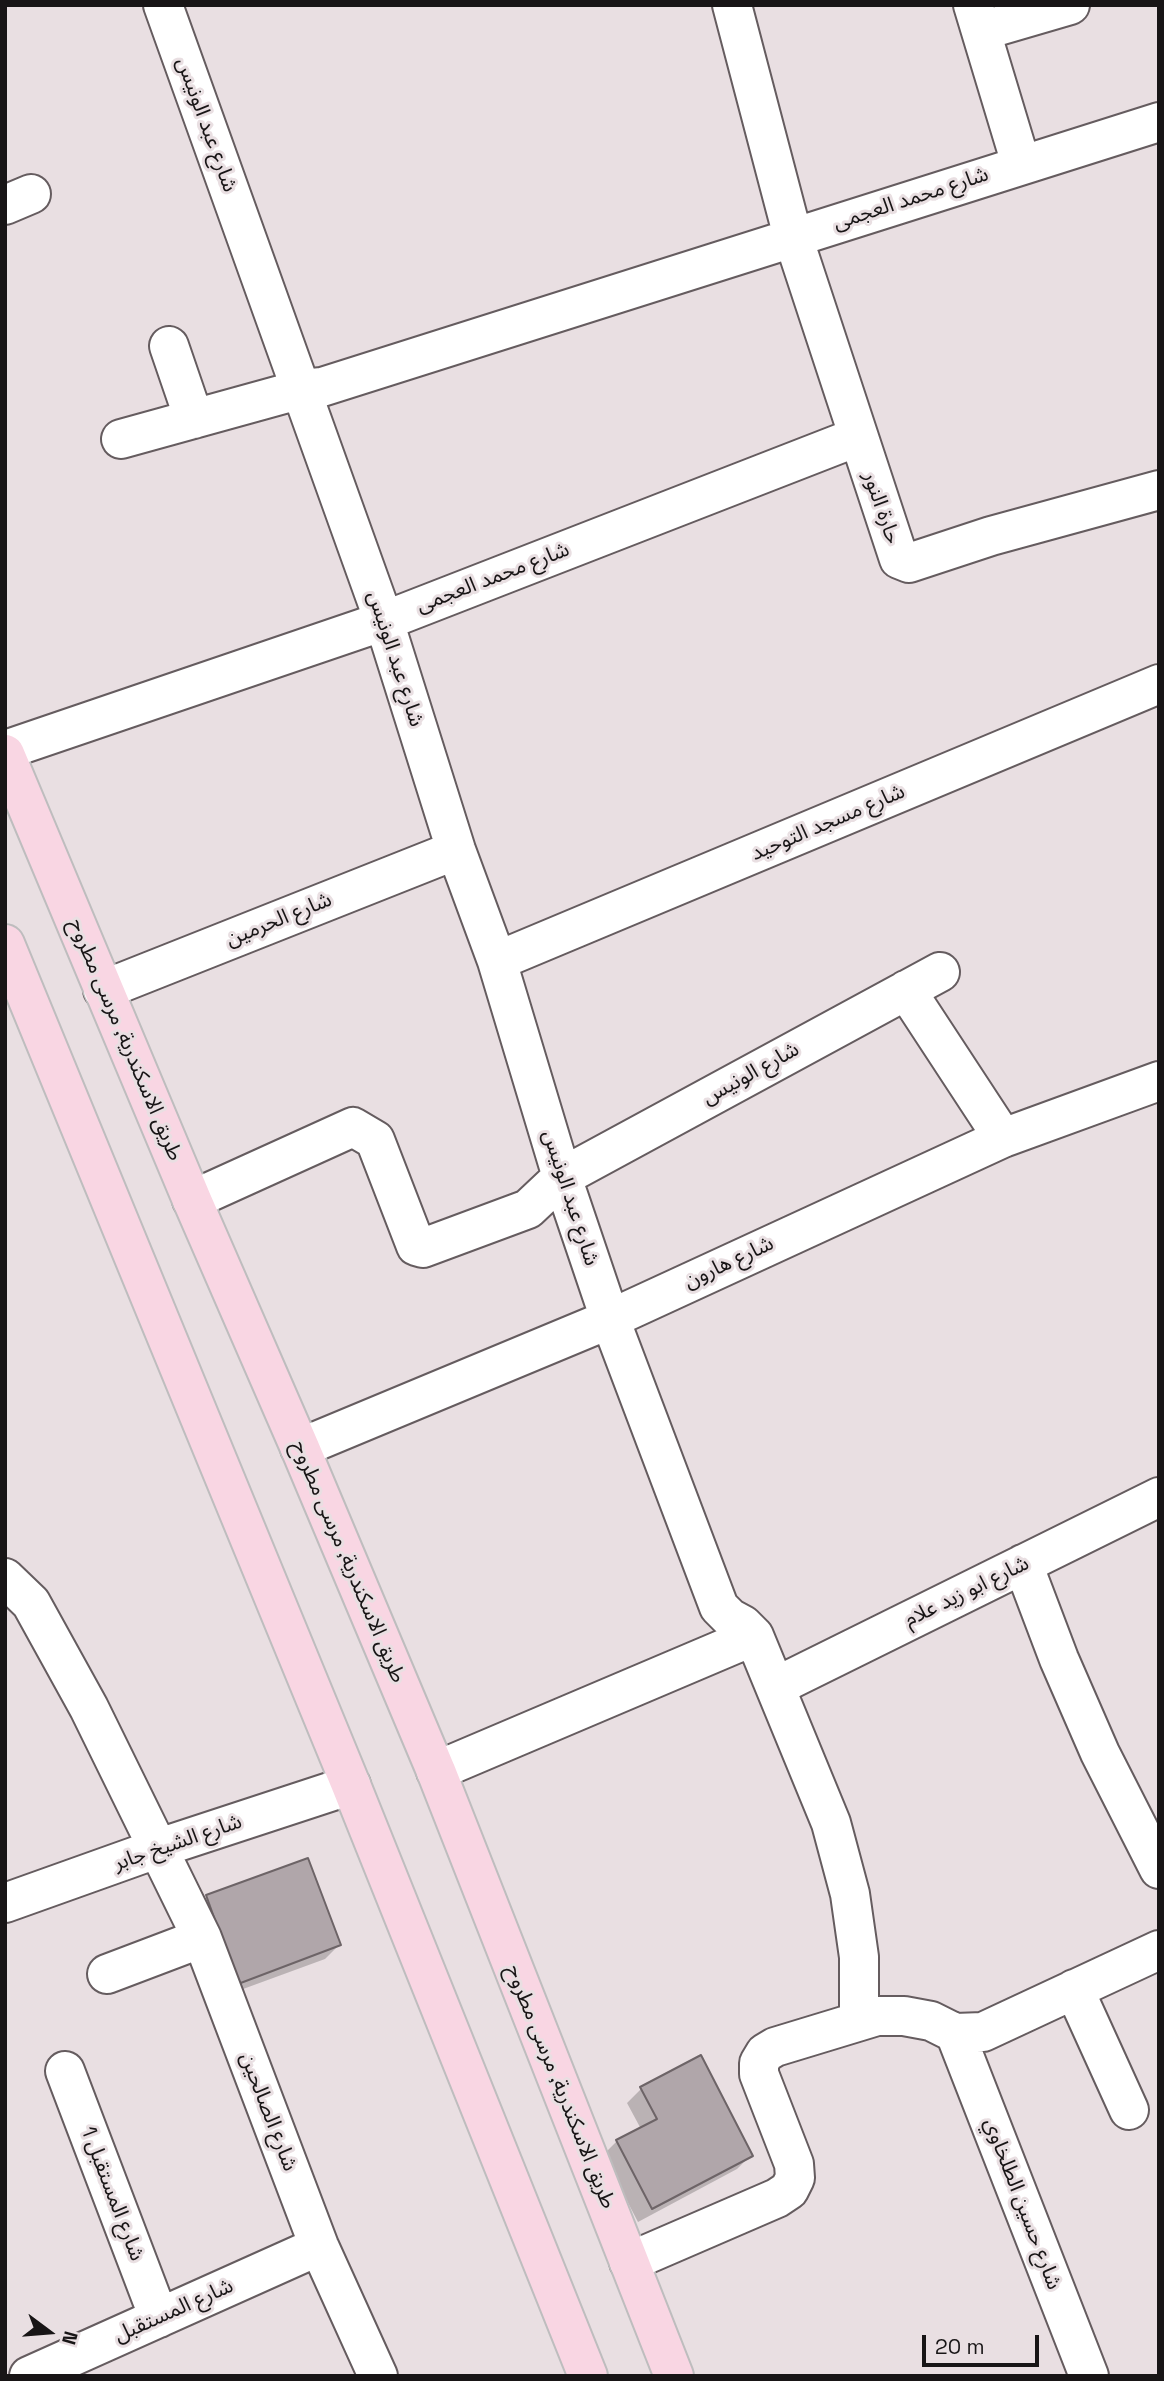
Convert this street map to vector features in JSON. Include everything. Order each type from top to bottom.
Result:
[{"type":"main road","name":"طريق الاسكندرية, مرسى مطروح","points":[[5,752],[103,990],[436,1771],[674,2376]]},
{"type":"main road","points":[[5,944],[351,1786],[583,2374]]},
{"type":"street","name":"شارع عبد الونيس","points":[[163,5],[384,621],[456,850],[497,961],[562,1177],[610,1319],[719,1607],[754,1636]]},
{"type":"street","name":"حارة النور","points":[[732,5],[793,237],[897,556],[905,563],[1159,489]]},
{"type":"street","points":[[1021,164],[977,18],[1070,5]]},
{"type":"street","name":"شارع محمد العجمى","points":[[121,439],[302,389],[322,387],[1159,122]]},
{"type":"street","points":[[169,346],[194,419]]},
{"type":"street","name":"شارع محمد العجمى","points":[[5,752],[384,621],[857,437]]},
{"type":"street","name":"شارع مسجد التوحيد","points":[[497,961],[1159,684]]},
{"type":"street","name":"شارع الحرمين","points":[[103,990],[456,850]]},
{"type":"street","name":"شارع الونيس","points":[[192,1200],[353,1127],[375,1140],[419,1248],[528,1209],[562,1177],[940,972]]},
{"type":"street","points":[[906,990],[1003,1138]]},
{"type":"street","name":"شارع هارون","points":[[300,1448],[610,1319],[1003,1138],[1159,1082]]},
{"type":"street","name":"شارع ابو زيد علام","points":[[775,1687],[1023,1564],[1155,1510]]},
{"type":"street","points":[[1023,1564],[1059,1659],[1100,1753],[1159,1869]]},
{"type":"street","name":"شارع الصالحين","points":[[5,1578],[31,1603],[89,1708],[202,1938],[319,2246],[378,2376]]},
{"type":"street","points":[[436,1771],[754,1636],[831,1823],[850,1894],[859,1957],[859,2021]]},
{"type":"street","name":"شارع الشيخ جابر","points":[[5,1903],[159,1848],[351,1786]]},
{"type":"street","points":[[107,1974],[202,1938]]},
{"type":"street","points":[[629,2262],[777,2198],[789,2190],[794,2178],[794,2164],[759,2074],[759,2063],[765,2053],[775,2047],[877,2017],[904,2016],[931,2021],[955,2033],[983,2032],[1159,1950]]},
{"type":"street","points":[[1074,1989],[1129,2110]]},
{"type":"street","name":"شارع حسين الطلخاوي","points":[[955,2033],[1089,2376]]},
{"type":"street","name":"شارع المستقبل 1","points":[[65,2071],[159,2318]]},
{"type":"street","name":"شارع المستقبل","points":[[46,2372],[319,2246]]},
{"type":"building","points":[[308,1858],[341,1945],[238,1984],[206,1895]]},
{"type":"building","points":[[701,2055],[753,2156],[652,2209],[616,2140],[657,2119],[640,2087]]}]
